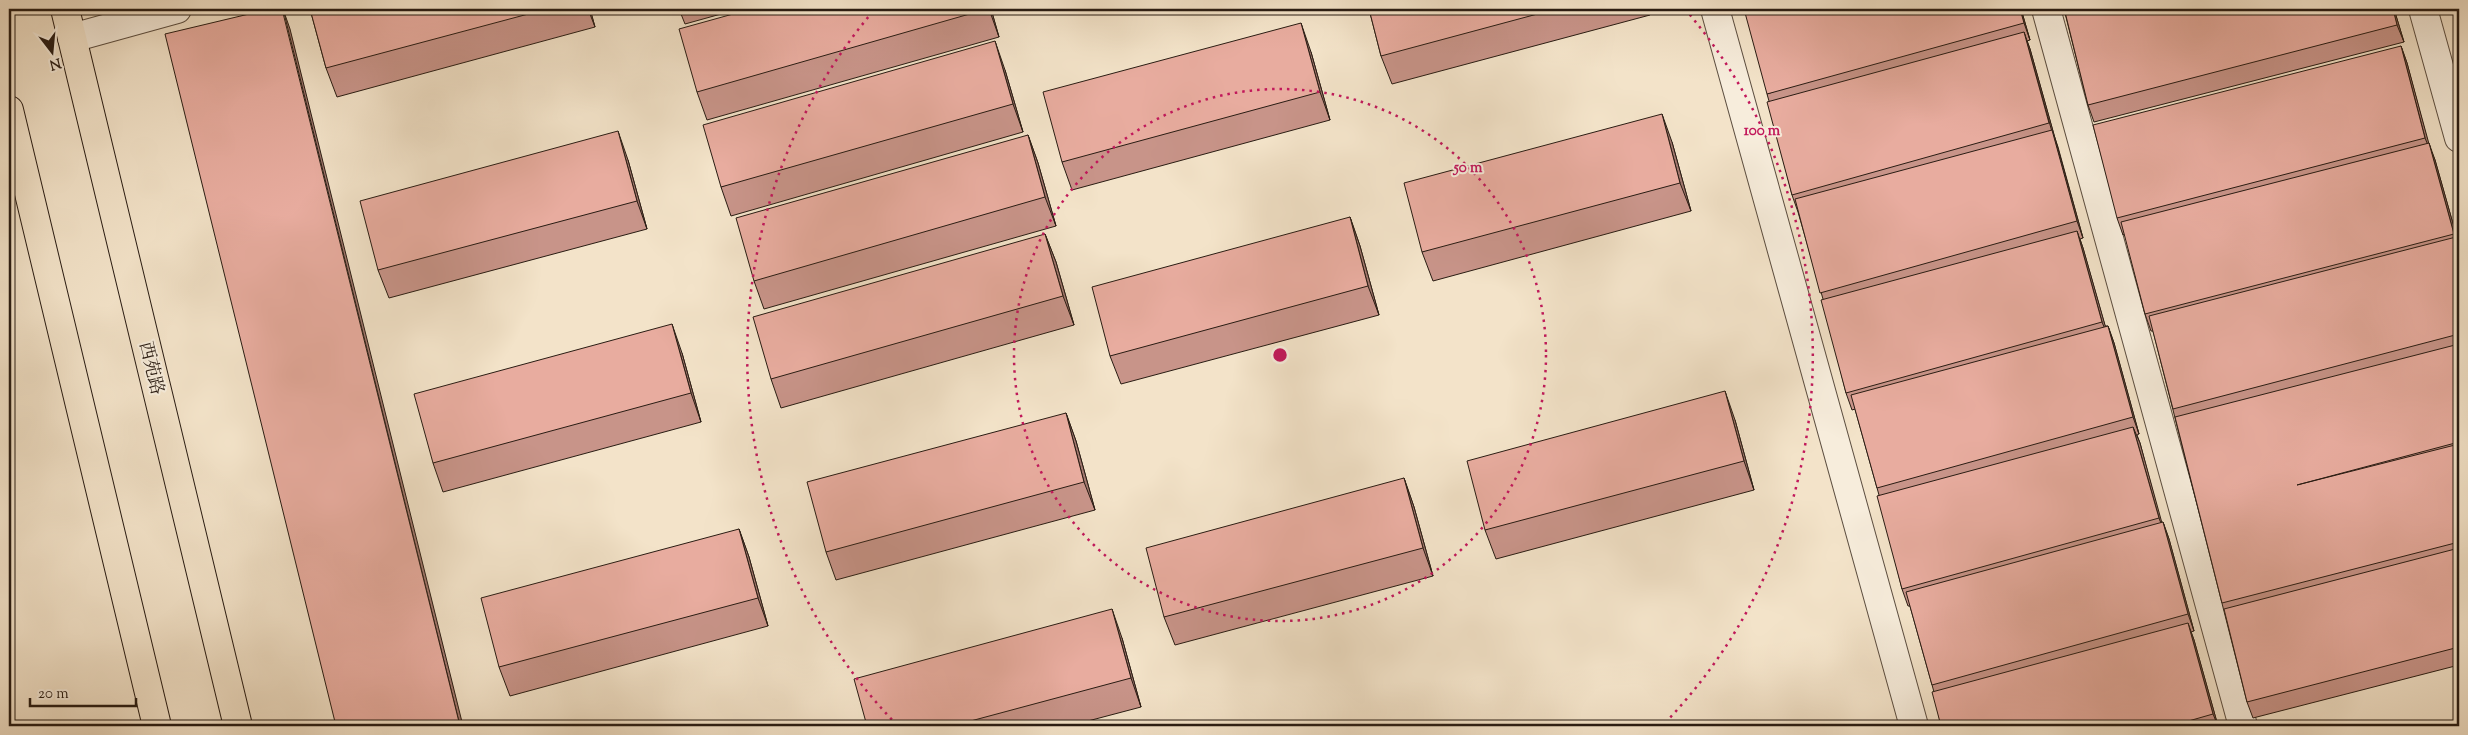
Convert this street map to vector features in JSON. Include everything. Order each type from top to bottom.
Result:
[{"type":"main road","name":"西苑路","points":[[65,9],[238,726]]},
{"type":"main road","points":[[9,110],[157,726]]},
{"type":"street","points":[[72,38],[177,9]]},
{"type":"street","points":[[1715,9],[1914,726]]},
{"type":"street","points":[[2046,9],[2243,726]]},
{"type":"street","points":[[2423,9],[2459,138]]},
{"type":"building","points":[[270,9],[282,9],[460,726],[336,726],[165,34]]},
{"type":"building","points":[[310,9],[547,9],[326,68]]},
{"type":"building","points":[[751,9],[987,9],[697,92],[679,29]]},
{"type":"building","points":[[1369,9],[1556,9],[1381,56]]},
{"type":"building","points":[[1744,9],[2020,9],[2024,23],[1767,94]]},
{"type":"building","points":[[2078,9],[2393,9],[2397,25],[2088,105],[2065,12]]},
{"type":"building","points":[[1301,23],[1320,92],[1062,162],[1043,92]]},
{"type":"building","points":[[2024,32],[2049,123],[1792,195],[1767,102]]},
{"type":"building","points":[[995,41],[1013,104],[721,187],[703,125]]},
{"type":"building","points":[[2401,46],[2425,138],[2117,218],[2093,125]]},
{"type":"building","points":[[1662,114],[1680,183],[1422,252],[1404,183]]},
{"type":"building","points":[[2052,130],[2077,221],[1820,293],[1795,199]]},
{"type":"building","points":[[618,131],[637,201],[378,270],[360,201]]},
{"type":"building","points":[[1028,135],[1045,197],[754,281],[736,218]]},
{"type":"building","points":[[2429,143],[2454,234],[2145,314],[2121,222]]},
{"type":"building","points":[[1350,217],[1368,286],[1110,356],[1092,287]]},
{"type":"building","points":[[2077,231],[2102,322],[1846,393],[1821,300]]},
{"type":"building","points":[[1045,234],[1063,296],[771,379],[753,317]]},
{"type":"building","points":[[2456,237],[2459,248],[2459,334],[2173,409],[2149,316]]},
{"type":"building","points":[[672,324],[691,393],[433,463],[414,394]]},
{"type":"building","points":[[2108,326],[2133,417],[1877,488],[1851,395]]},
{"type":"building","points":[[2459,344],[2459,442],[2297,485],[2459,444],[2459,542],[2222,603],[2175,417]]},
{"type":"building","points":[[1725,391],[1744,461],[1485,530],[1467,461]]},
{"type":"building","points":[[1066,413],[1084,482],[826,552],[807,482]]},
{"type":"building","points":[[2133,427],[2159,518],[1902,589],[1877,496]]},
{"type":"building","points":[[1404,478],[1423,548],[1164,617],[1146,548]]},
{"type":"building","points":[[2163,522],[2188,614],[1932,685],[1906,592]]},
{"type":"building","points":[[739,529],[758,598],[499,667],[481,598]]},
{"type":"building","points":[[2459,548],[2459,647],[2247,702],[2224,609]]},
{"type":"building","points":[[1112,609],[1131,678],[952,726],[867,726],[854,679]]},
{"type":"building","points":[[2188,623],[2213,714],[2171,726],[1941,726],[1932,692]]}]
